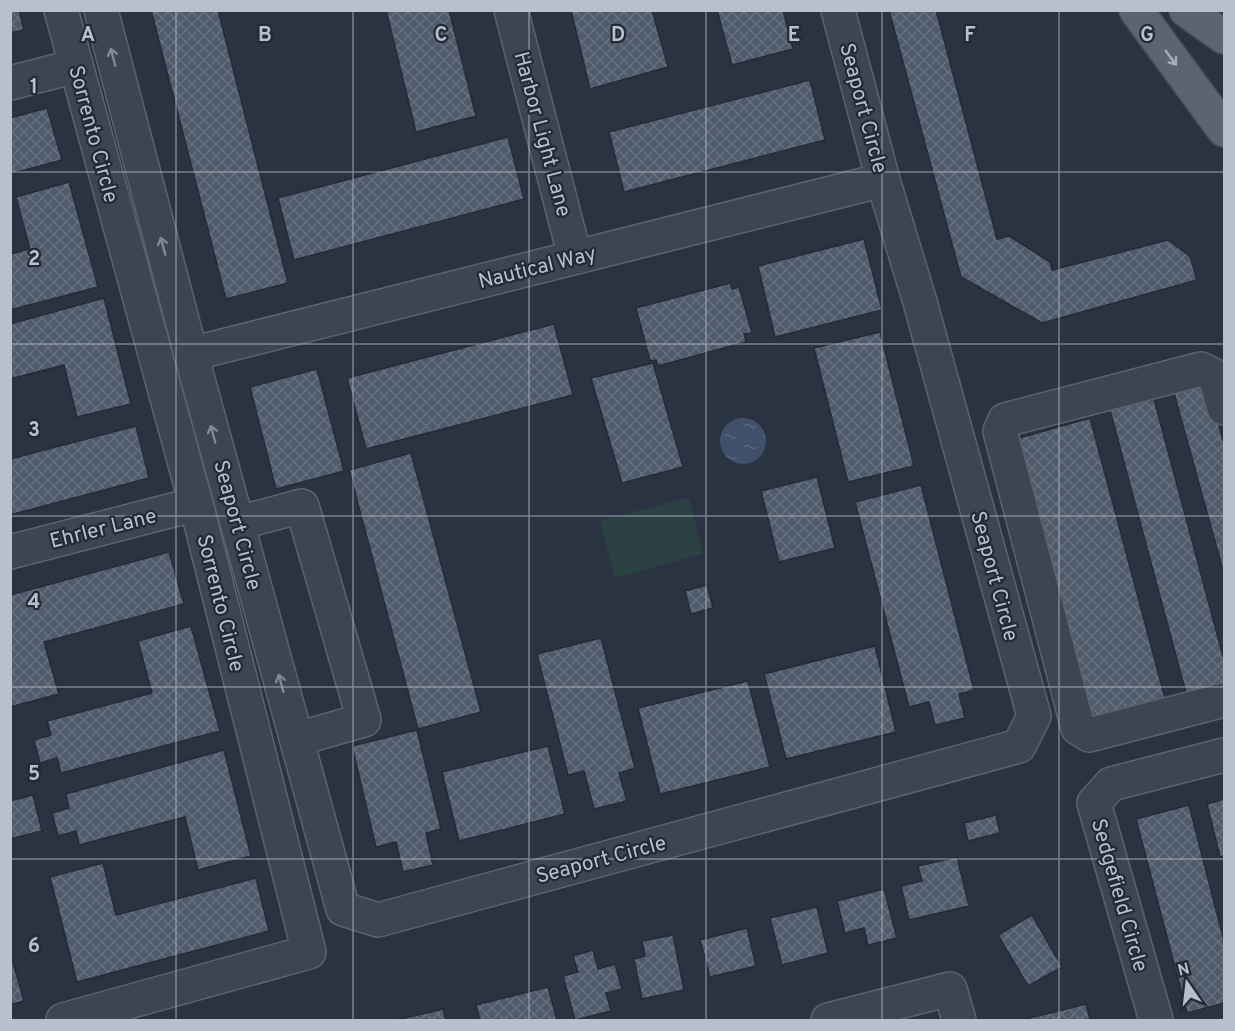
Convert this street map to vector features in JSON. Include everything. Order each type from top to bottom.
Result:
[{"type":"main road","points":[[1136,10],[1224,130]]},
{"type":"main road","points":[[1186,10],[1224,37]]},
{"type":"street","name":"Sorrento Circle","points":[[61,10],[196,504],[309,952],[63,1020]]},
{"type":"street","name":"Seaport Circle","points":[[101,10],[191,354],[343,909],[378,920],[1019,746],[1034,716],[920,302],[883,180],[838,10]]},
{"type":"street","name":"Harbor Light Lane","points":[[511,10],[576,257]]},
{"type":"street","points":[[10,83],[76,66]]},
{"type":"street","name":"Nautical Way","points":[[191,354],[883,180]]},
{"type":"street","points":[[1224,408],[1215,376],[1201,369],[1005,420],[1000,431],[1078,728],[1089,735],[1224,700]]},
{"type":"street","name":"Ehrler Lane","points":[[10,552],[196,504]]},
{"type":"street","points":[[237,524],[302,506],[364,720],[297,739]]},
{"type":"street","name":"Sedgefield Circle","points":[[1156,1020],[1094,803],[1111,784],[1224,755]]},
{"type":"street","points":[[828,1020],[950,988],[959,1020]]},
{"type":"green space","points":[[689,497],[703,554],[615,578],[600,521]]},
{"type":"water","points":[[743,418],[759,425],[766,441],[759,457],[743,464],[727,457],[720,441],[727,425]]},
{"type":"building","points":[[10,10],[19,10],[24,30],[10,33]]},
{"type":"building","points":[[151,10],[218,10],[288,283],[226,299]]},
{"type":"building","points":[[386,10],[449,10],[476,116],[416,132]]},
{"type":"building","points":[[571,10],[652,10],[668,67],[590,89]]},
{"type":"building","points":[[717,10],[783,10],[793,49],[732,65]]},
{"type":"building","points":[[889,10],[936,10],[997,239],[1009,236],[1050,262],[1052,270],[1168,240],[1190,256],[1197,280],[1042,323],[961,277]]},
{"type":"building","points":[[810,80],[825,140],[624,192],[609,132]]},
{"type":"building","points":[[47,108],[62,160],[10,174],[10,118]]},
{"type":"building","points":[[508,137],[524,199],[294,260],[278,198]]},
{"type":"building","points":[[69,182],[98,287],[10,310],[10,254],[30,249],[16,197]]},
{"type":"building","points":[[864,239],[882,310],[775,337],[758,266]]},
{"type":"building","points":[[730,283],[732,289],[739,287],[752,333],[744,334],[746,342],[658,366],[656,360],[650,361],[636,308]]},
{"type":"building","points":[[104,298],[131,404],[77,417],[64,365],[10,379],[10,324]]},
{"type":"building","points":[[554,324],[573,395],[366,449],[347,378]]},
{"type":"building","points":[[880,332],[914,466],[848,482],[814,348]]},
{"type":"building","points":[[653,363],[683,467],[622,483],[591,378]]},
{"type":"building","points":[[317,369],[344,471],[276,489],[250,387]]},
{"type":"building","points":[[1208,384],[1224,444],[1224,574],[1174,393]]},
{"type":"building","points":[[1154,399],[1224,660],[1224,686],[1187,697],[1110,410]]},
{"type":"building","points":[[1090,418],[1166,702],[1088,723],[1012,440]]},
{"type":"building","points":[[136,426],[149,478],[10,515],[10,459]]},
{"type":"building","points":[[411,453],[481,712],[418,729],[349,470]]},
{"type":"building","points":[[817,477],[835,548],[779,562],[761,491]]},
{"type":"building","points":[[921,485],[974,690],[959,694],[965,718],[935,725],[929,702],[909,707],[855,502]]},
{"type":"building","points":[[169,552],[184,604],[44,642],[59,694],[10,707],[10,595]]},
{"type":"building","points":[[707,585],[713,608],[691,614],[685,591]]},
{"type":"building","points":[[191,626],[220,731],[61,773],[57,758],[40,763],[34,740],[51,735],[47,721],[152,693],[138,641]]},
{"type":"building","points":[[601,638],[635,768],[619,773],[627,801],[594,809],[584,771],[568,775],[537,654]]},
{"type":"building","points":[[875,646],[896,732],[786,759],[764,674]]},
{"type":"building","points":[[748,681],[770,767],[660,794],[638,708]]},
{"type":"building","points":[[417,730],[441,829],[426,833],[433,865],[403,872],[396,842],[376,847],[352,746]]},
{"type":"building","points":[[548,746],[565,814],[459,841],[442,772]]},
{"type":"building","points":[[224,750],[251,856],[198,870],[185,817],[79,845],[76,831],[58,836],[52,813],[69,808],[66,794]]},
{"type":"building","points":[[33,795],[42,831],[10,839],[10,801]]},
{"type":"building","points":[[1224,799],[1224,856],[1220,857],[1207,804]]},
{"type":"building","points":[[1189,805],[1224,941],[1224,1003],[1187,1013],[1136,819]]},
{"type":"building","points":[[996,815],[1000,833],[968,841],[964,823]]},
{"type":"building","points":[[957,857],[969,906],[909,920],[901,886],[922,881],[918,866]]},
{"type":"building","points":[[103,863],[116,915],[256,878],[269,931],[77,982],[50,877]]},
{"type":"building","points":[[884,889],[897,938],[868,945],[864,928],[845,933],[837,901]]},
{"type":"building","points":[[817,907],[828,953],[782,965],[770,918]]},
{"type":"building","points":[[1032,915],[1062,967],[1028,986],[998,935]]},
{"type":"building","points":[[747,928],[756,966],[710,977],[700,940]]},
{"type":"building","points":[[673,935],[684,990],[642,999],[634,959],[645,956],[642,941]]},
{"type":"building","points":[[593,950],[598,969],[615,964],[622,989],[606,993],[611,1011],[575,1020],[563,976],[578,972],[573,956]]},
{"type":"building","points":[[10,952],[24,1001],[10,1005]]},
{"type":"building","points":[[548,987],[557,1020],[480,1020],[476,1005]]},
{"type":"building","points":[[1086,1004],[1090,1020],[1022,1020]]},
{"type":"building","points":[[443,1009],[446,1020],[397,1020]]}]
